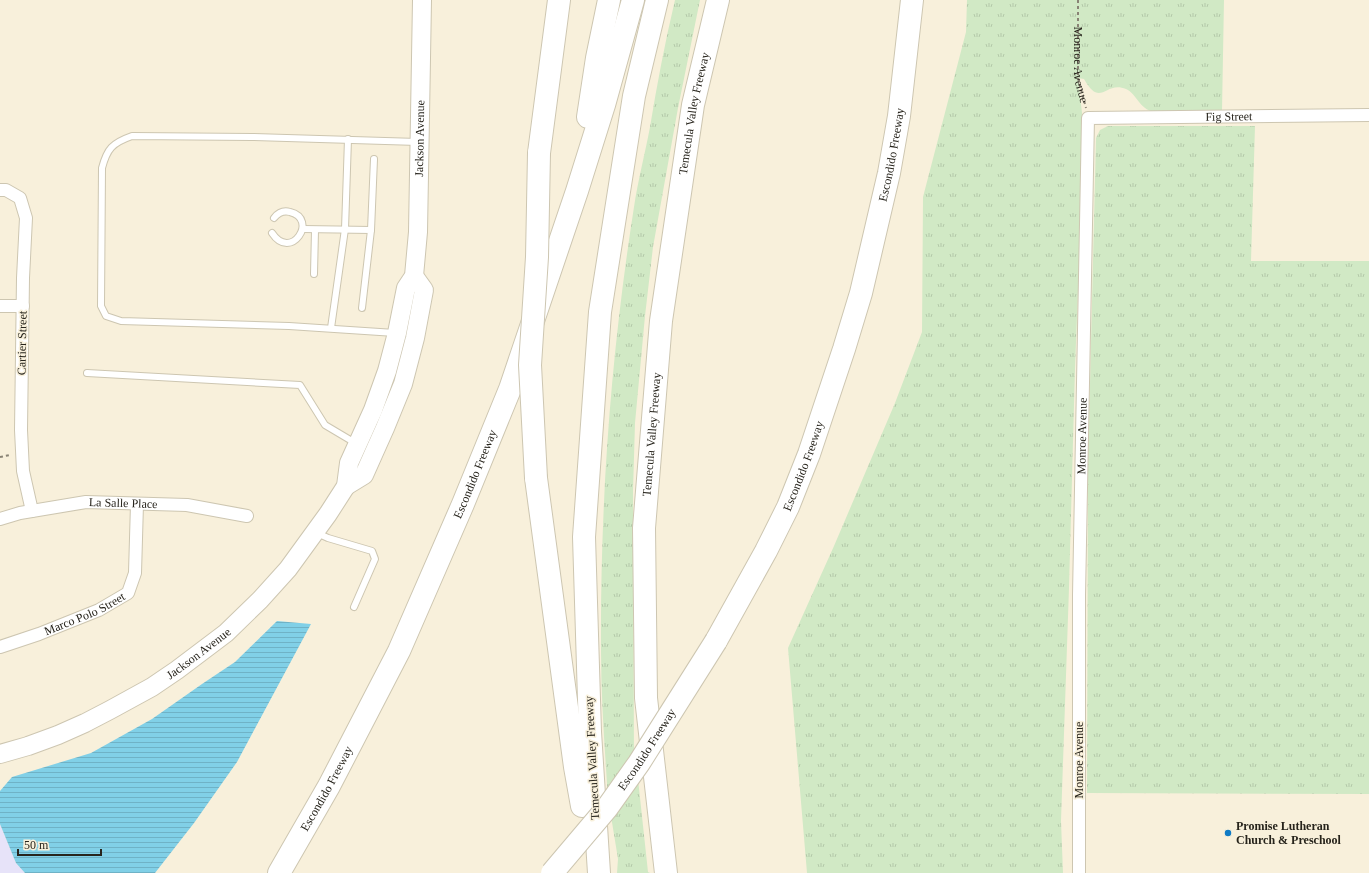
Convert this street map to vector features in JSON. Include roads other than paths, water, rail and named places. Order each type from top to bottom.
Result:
[{"type":"highway","points":[[559,0],[539,153],[536,257],[530,365],[536,478],[575,767],[593,873]]},
{"type":"highway","points":[[577,191],[597,58],[609,0]]},
{"type":"highway","points":[[577,191],[604,105],[633,0]]},
{"type":"highway","name":"Temecula Valley Freeway","points":[[598,873],[590,732],[585,529],[600,312],[634,96],[657,0]]},
{"type":"highway","name":"Temecula Valley Freeway","points":[[666,873],[646,698],[644,528],[661,321],[693,105],[718,0]]},
{"type":"highway","name":"Escondido Freeway","points":[[552,873],[607,808],[639,763],[716,641],[763,557],[788,507],[809,454],[861,293],[889,173],[899,116],[912,0]]},
{"type":"highway","name":"Escondido Freeway","points":[[279,873],[329,786],[399,651],[463,504],[510,389],[577,191]]},
{"type":"main road","name":"Jackson Avenue","points":[[346,486],[349,463],[374,410],[387,371],[397,333],[406,288],[414,276],[418,232],[422,0]]},
{"type":"main road","name":"Jackson Avenue","points":[[0,754],[28,746],[85,723],[146,690],[177,670],[226,633],[260,600],[288,569],[315,533],[346,486],[364,475],[376,449],[403,384],[415,338],[424,290],[414,276]]},
{"type":"main road","points":[[376,449],[375,431],[402,351],[402,342],[397,333]]},
{"type":"street","name":"Fig Street","points":[[1088,118],[1369,115]]},
{"type":"street","name":"Monroe Avenue","points":[[1079,873],[1079,587],[1088,118]]},
{"type":"street","name":"Cartier Street","points":[[0,190],[6,190],[20,198],[26,218],[21,430],[23,471],[32,511]]},
{"type":"street","points":[[0,306],[23,306]]},
{"type":"street","name":"La Salle Place","points":[[0,519],[20,512],[86,502],[187,505],[247,516]]},
{"type":"street","name":"Marco Polo Street","points":[[0,647],[39,634],[99,610],[128,593],[135,574],[136,504]]},
{"type":"lane","points":[[397,333],[331,328],[121,321],[106,316],[101,306],[102,168],[106,153],[119,141],[132,136],[348,139],[420,142]]},
{"type":"lane","points":[[331,328],[345,229],[348,139]]},
{"type":"lane","points":[[362,308],[371,230],[374,159]]},
{"type":"lane","points":[[272,233],[279,241],[289,243],[298,238],[303,230],[301,219],[293,212],[282,212],[274,218]]},
{"type":"lane","points":[[303,230],[371,230]]},
{"type":"lane","points":[[314,274],[315,230]]},
{"type":"lane","points":[[87,373],[300,385],[325,425],[358,444]]},
{"type":"lane","points":[[315,533],[372,551],[375,559],[354,607]]},
{"type":"water","points":[[277,621],[311,624],[237,762],[194,823],[155,873],[25,873],[16,863],[0,824],[0,791],[12,777],[91,753],[152,719],[235,662]]},
{"type":"place","name":"Promise Lutheran Church & Preschool","points":[[1228,833]]}]
